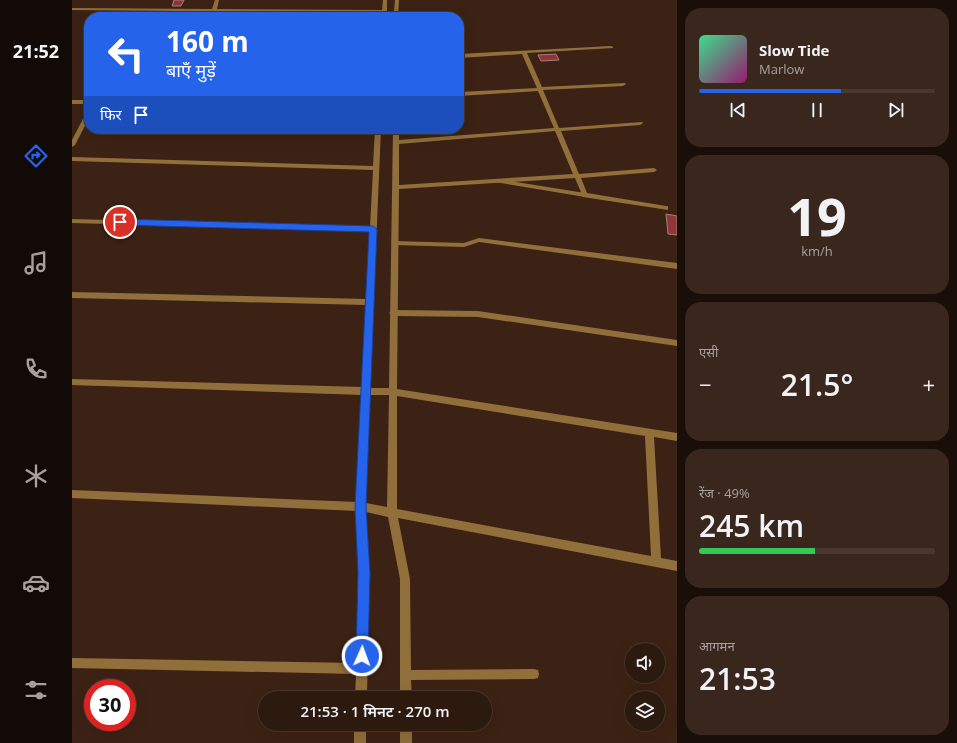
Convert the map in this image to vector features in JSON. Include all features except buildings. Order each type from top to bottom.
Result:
[{"type":"street","points":[[214,10],[217,0]]},
{"type":"street","points":[[384,12],[385,0]]},
{"type":"street","points":[[396,12],[397,0]]},
{"type":"street","points":[[72,9],[299,12]]},
{"type":"street","points":[[464,56],[611,47]]},
{"type":"street","points":[[524,52],[585,195]]},
{"type":"street","points":[[464,94],[623,84]]},
{"type":"street","points":[[72,102],[84,102]]},
{"type":"street","points":[[72,145],[84,122]]},
{"type":"street","points":[[396,142],[640,123]]},
{"type":"street","points":[[361,691],[364,573],[361,507],[378,134]]},
{"type":"street","points":[[396,134],[392,512],[405,580],[406,691]]},
{"type":"street","points":[[72,159],[376,168]]},
{"type":"street","points":[[395,187],[654,170]]},
{"type":"street","points":[[497,181],[666,208]]},
{"type":"street","points":[[72,221],[373,229]]},
{"type":"street","points":[[394,243],[464,245],[479,240],[677,266]]},
{"type":"street","points":[[72,295],[370,302]]},
{"type":"street","points":[[393,313],[478,314],[677,342]]},
{"type":"street","points":[[72,382],[393,392],[677,437]]},
{"type":"street","points":[[650,433],[656,562]]},
{"type":"street","points":[[72,494],[361,507],[677,566]]},
{"type":"street","points":[[72,663],[362,669]]},
{"type":"street","points":[[406,675],[534,674]]},
{"type":"street","points":[[360,731],[360,743]]},
{"type":"street","points":[[406,731],[406,743]]},
{"type":"route","points":[[120,222],[373,229],[361,507],[364,573],[362,656]]}]
